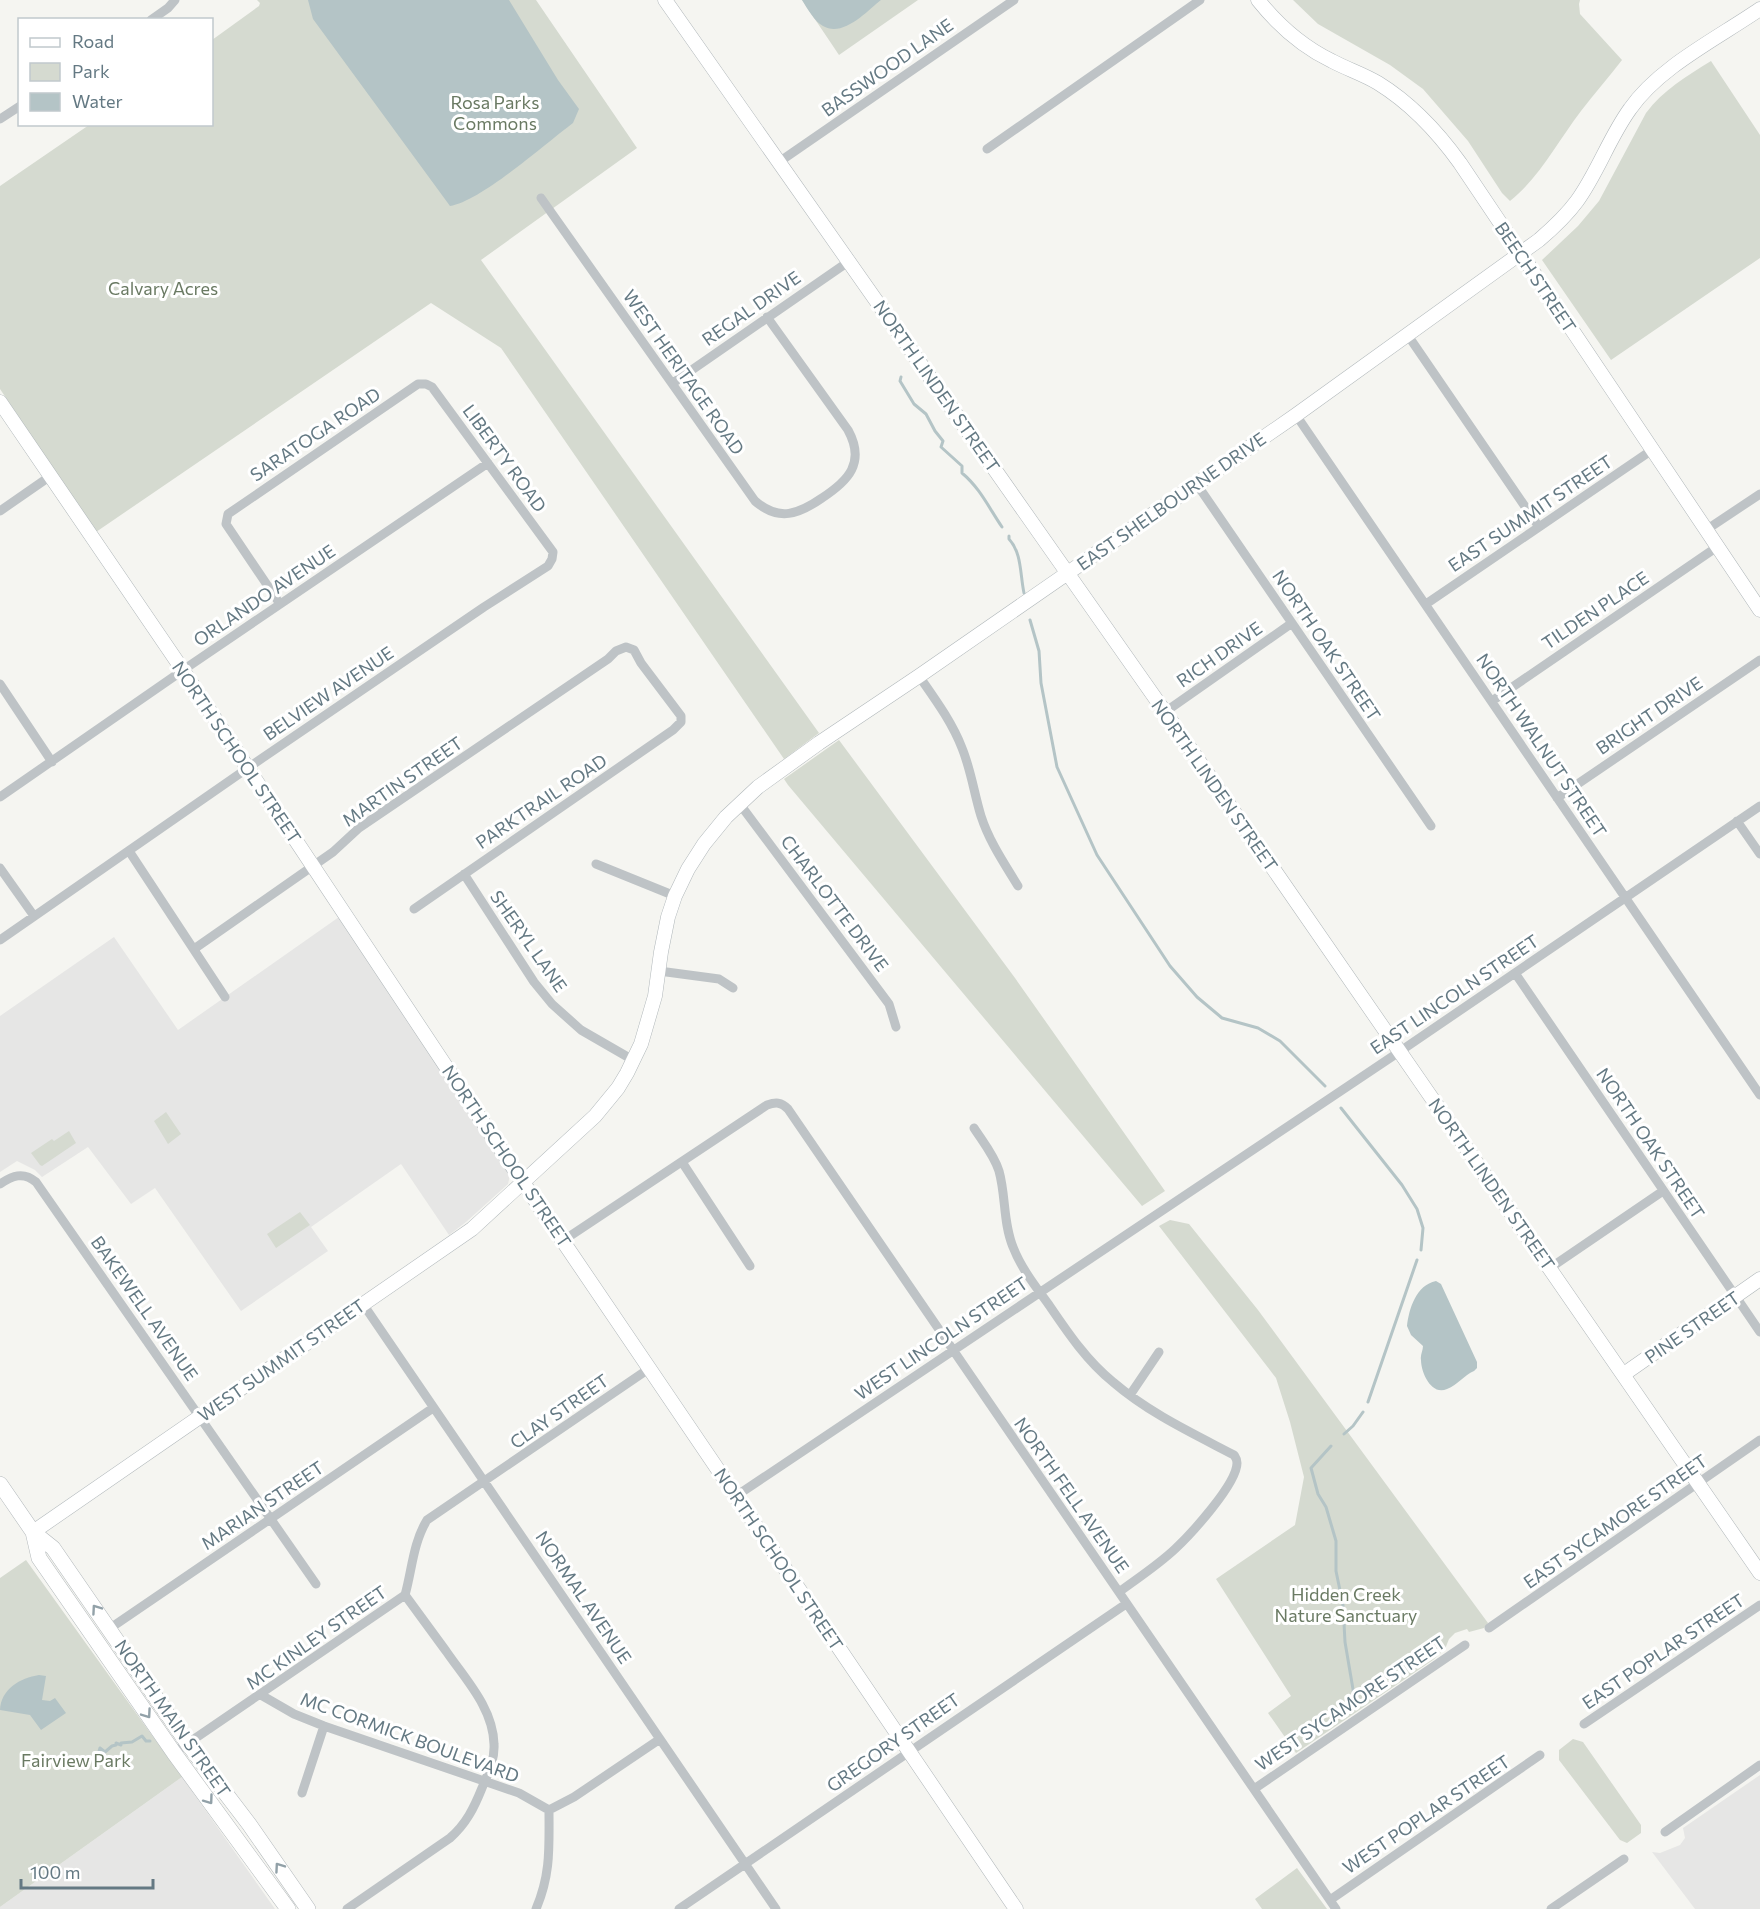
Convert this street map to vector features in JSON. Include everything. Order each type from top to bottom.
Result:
[{"type":"main road","name":"NORTH MAIN STREET","points":[[0,1484],[33,1532],[53,1548],[185,1746],[249,1824],[308,1909]]},
{"type":"main road","name":"NORTH MAIN STREET","points":[[33,1532],[39,1558],[168,1744],[288,1909]]},
{"type":"street","points":[[154,18],[175,0]]},
{"type":"street","name":"NORTH LINDEN STREET","points":[[665,0],[1165,712],[1760,1573]]},
{"type":"street","name":"BASSWOOD LANE","points":[[778,162],[1014,0]]},
{"type":"street","points":[[987,149],[1200,0]]},
{"type":"street","name":"BEECH STREET","points":[[1258,0],[1292,36],[1316,52],[1377,82],[1400,97],[1429,123],[1460,163],[1760,610]]},
{"type":"street","name":"EAST SHELBOURNE DRIVE","points":[[659,971],[665,930],[675,896],[696,856],[713,832],[740,803],[819,743],[1296,415],[1520,254],[1556,225],[1578,200],[1630,109],[1649,86],[1675,66],[1759,11]]},
{"type":"street","points":[[0,119],[18,107]]},
{"type":"street","name":"WEST HERITAGE ROAD","points":[[541,198],[755,501],[772,512],[791,514],[808,508],[841,485],[850,475],[855,463],[854,442],[848,430],[767,317]]},
{"type":"street","name":"REGAL DRIVE","points":[[673,383],[848,261]]},
{"type":"street","points":[[1407,334],[1539,527]]},
{"type":"street","name":"SARATOGA ROAD","points":[[280,604],[226,524],[226,517],[230,511],[370,415],[418,384],[426,384]]},
{"type":"street","name":"LIBERTY ROAD","points":[[426,384],[432,387],[552,548],[553,556]]},
{"type":"street","name":"NORTH SCHOOL STREET","points":[[0,402],[183,670],[523,1181],[1016,1909]]},
{"type":"street","name":"NORTH WALNUT STREET","points":[[1296,415],[1760,1095]]},
{"type":"street","name":"EAST SUMMIT STREET","points":[[1426,604],[1652,450]]},
{"type":"street","name":"ORLANDO AVENUE","points":[[0,798],[183,670],[488,463]]},
{"type":"street","points":[[0,511],[50,477]]},
{"type":"street","name":"NORTH OAK STREET","points":[[1196,483],[1431,826]]},
{"type":"street","points":[[1706,530],[1760,494]]},
{"type":"street","name":"TILDEN PLACE","points":[[1492,701],[1717,547]]},
{"type":"street","name":"BELVIEW AVENUE","points":[[0,940],[248,768],[548,566],[553,556]]},
{"type":"street","name":"RICH DRIVE","points":[[1165,712],[1292,623]]},
{"type":"street","name":"MARTIN STREET","points":[[194,949],[333,852],[358,828],[608,659],[616,651],[626,646],[631,648]]},
{"type":"street","name":"PARKTRAIL ROAD","points":[[414,909],[673,730],[681,722],[681,716],[631,648]]},
{"type":"street","name":"BRIGHT DRIVE","points":[[1557,798],[1760,660]]},
{"type":"street","points":[[919,676],[958,738],[968,764],[985,826],[998,854],[1018,886]]},
{"type":"street","points":[[0,684],[52,762]]},
{"type":"street","name":"CHARLOTTE DRIVE","points":[[740,803],[889,1004],[896,1027]]},
{"type":"street","name":"EAST LINCOLN STREET","points":[[1165,1208],[1760,806]]},
{"type":"street","points":[[1737,821],[1760,854]]},
{"type":"street","points":[[129,851],[225,997]]},
{"type":"street","points":[[596,864],[675,896]]},
{"type":"street","points":[[0,868],[34,916]]},
{"type":"street","name":"SHERYL LANE","points":[[464,874],[534,982],[552,1004],[581,1029],[633,1060]]},
{"type":"street","points":[[659,971],[719,979],[733,988]]},
{"type":"street","name":"WEST SUMMIT STREET","points":[[33,1532],[472,1229],[595,1116],[618,1088],[641,1044],[651,1014],[659,971]]},
{"type":"street","name":"NORTH OAK STREET","points":[[1515,973],[1760,1332]]},
{"type":"street","name":"NORTH FELL AVENUE","points":[[682,1162],[767,1105],[778,1102],[788,1109],[1336,1909]]},
{"type":"street","points":[[974,1128],[993,1156],[998,1170],[1012,1247],[1073,1340],[1111,1381],[1149,1409],[1193,1435],[1234,1455],[1237,1465],[1230,1481],[1193,1531],[1174,1550],[1119,1592]]},
{"type":"street","points":[[564,1240],[682,1162],[750,1266]]},
{"type":"street","name":"BAKEWELL AVENUE","points":[[0,1184],[11,1177],[24,1175],[36,1182],[316,1584]]},
{"type":"street","points":[[1550,1268],[1663,1191]]},
{"type":"street","name":"WEST LINCOLN STREET","points":[[736,1496],[1165,1208]]},
{"type":"street","name":"PINE STREET","points":[[1623,1374],[1760,1279]]},
{"type":"street","name":"NORMAL AVENUE","points":[[363,1304],[776,1909]]},
{"type":"street","points":[[1130,1395],[1158,1352]]},
{"type":"street","name":"CLAY STREET","points":[[486,1481],[650,1368]]},
{"type":"street","name":"MARIAN STREET","points":[[109,1629],[433,1407]]},
{"type":"street","name":"EAST SYCAMORE STREET","points":[[1489,1628],[1760,1440]]},
{"type":"street","name":"MC KINLEY STREET","points":[[185,1746],[405,1595],[418,1534],[427,1520],[486,1481]]},
{"type":"street","points":[[347,1909],[461,1829],[472,1812],[492,1764],[493,1732],[489,1719],[473,1688],[405,1595]]},
{"type":"street","name":"GREGORY STREET","points":[[679,1909],[1126,1604]]},
{"type":"street","name":"EAST POPLAR STREET","points":[[1584,1724],[1760,1605]]},
{"type":"street","name":"WEST SYCAMORE STREET","points":[[1254,1789],[1465,1645]]},
{"type":"street","name":"MC CORMICK BOULEVARD","points":[[261,1695],[294,1714],[324,1726],[519,1793],[549,1810]]},
{"type":"street","points":[[302,1793],[324,1726]]},
{"type":"street","points":[[536,1909],[544,1891],[548,1870],[549,1810],[574,1797],[660,1738]]},
{"type":"street","name":"WEST POPLAR STREET","points":[[1330,1900],[1540,1755]]},
{"type":"street","points":[[1665,1832],[1760,1765]]},
{"type":"street","points":[[1551,1909],[1624,1859]]},
{"type":"shaded area","points":[[339,917],[510,1175],[508,1184],[449,1235],[401,1164],[311,1227],[328,1251],[241,1311],[155,1188],[131,1204],[88,1147],[42,1177],[35,1170],[17,1161],[0,1172],[0,1016],[114,937],[178,1030]]},
{"type":"shaded area","points":[[1760,1775],[1760,1909],[1695,1909],[1652,1852],[1660,1853],[1680,1845],[1685,1838],[1683,1828]]},
{"type":"shaded area","points":[[182,1777],[275,1909],[0,1909],[0,1907]]},
{"type":"green space","name":"Calvary Acres","points":[[257,0],[536,0],[637,148],[481,260],[819,733],[784,759],[501,348],[431,303],[96,532],[0,389],[0,186],[88,126],[213,126],[213,39],[260,3]]},
{"type":"green space","points":[[802,0],[918,0],[839,55]]},
{"type":"green space","points":[[1293,0],[1580,0],[1580,14],[1622,60],[1581,111],[1540,170],[1510,201],[1502,193],[1468,141],[1423,89],[1390,65],[1318,24]]},
{"type":"green space","points":[[1711,61],[1760,135],[1760,258],[1611,360],[1542,260],[1578,226],[1599,201],[1646,113],[1676,84]]},
{"type":"green space","points":[[839,740],[1015,978],[1165,1191],[1142,1206],[788,785],[784,779]]},
{"type":"green space","points":[[166,1112],[181,1134],[168,1144],[154,1121]]},
{"type":"green space","points":[[69,1131],[76,1143],[42,1166],[40,1165],[31,1153]]},
{"type":"green space","points":[[300,1212],[310,1225],[276,1248],[267,1234]]},
{"type":"green space","name":"Hidden Creek Nature Sanctuary","points":[[1170,1220],[1189,1224],[1258,1310],[1488,1623],[1484,1628],[1469,1632],[1467,1629],[1455,1633],[1449,1639],[1445,1649],[1433,1660],[1296,1753],[1268,1713],[1291,1696],[1216,1579],[1295,1525],[1304,1477],[1276,1378],[1159,1226]]},
{"type":"green space","name":"Fairview Park","points":[[26,1560],[182,1777],[0,1907],[0,1578]]},
{"type":"green space","points":[[1573,1739],[1583,1742],[1641,1825],[1641,1833],[1627,1843],[1620,1840],[1559,1760],[1559,1750]]},
{"type":"green space","points":[[1297,1868],[1327,1909],[1262,1909],[1255,1899]]},
{"type":"water","name":"Rosa Parks Commons","points":[[308,0],[509,0],[558,80],[579,109],[573,123],[495,183],[463,202],[450,206],[313,19]]},
{"type":"water","points":[[802,0],[881,0],[854,22],[839,29],[831,29],[817,21]]},
{"type":"water","points":[[1436,1281],[1441,1284],[1477,1362],[1477,1368],[1474,1371],[1451,1387],[1441,1390],[1428,1382],[1421,1365],[1423,1346],[1411,1335],[1407,1326],[1415,1299],[1423,1287]]},
{"type":"water","points":[[39,1675],[46,1676],[42,1700],[50,1701],[55,1698],[66,1713],[41,1730],[30,1715],[0,1710],[8,1690],[25,1679]]},
{"type":"waterway","points":[[901,377],[900,381],[914,404],[926,414],[943,441],[941,447],[962,466],[962,473],[979,492],[1002,527]]},
{"type":"waterway","points":[[1009,536],[1018,557],[1024,593]]},
{"type":"waterway","points":[[1030,620],[1039,651],[1041,683],[1057,767],[1097,855],[1170,966],[1197,997],[1222,1018],[1258,1028],[1280,1041],[1325,1086]]},
{"type":"waterway","points":[[1341,1108],[1402,1185],[1417,1209],[1423,1228],[1421,1250]]},
{"type":"waterway","points":[[1368,1402],[1417,1260]]},
{"type":"waterway","points":[[1344,1434],[1363,1412]]},
{"type":"waterway","points":[[1331,1446],[1311,1468],[1318,1494],[1326,1507],[1336,1541],[1336,1571],[1343,1605],[1345,1642],[1355,1701]]},
{"type":"waterway","points":[[93,1757],[98,1755],[100,1748],[105,1752],[116,1743],[121,1745],[121,1743],[132,1742],[142,1736],[146,1741],[150,1741]]}]
